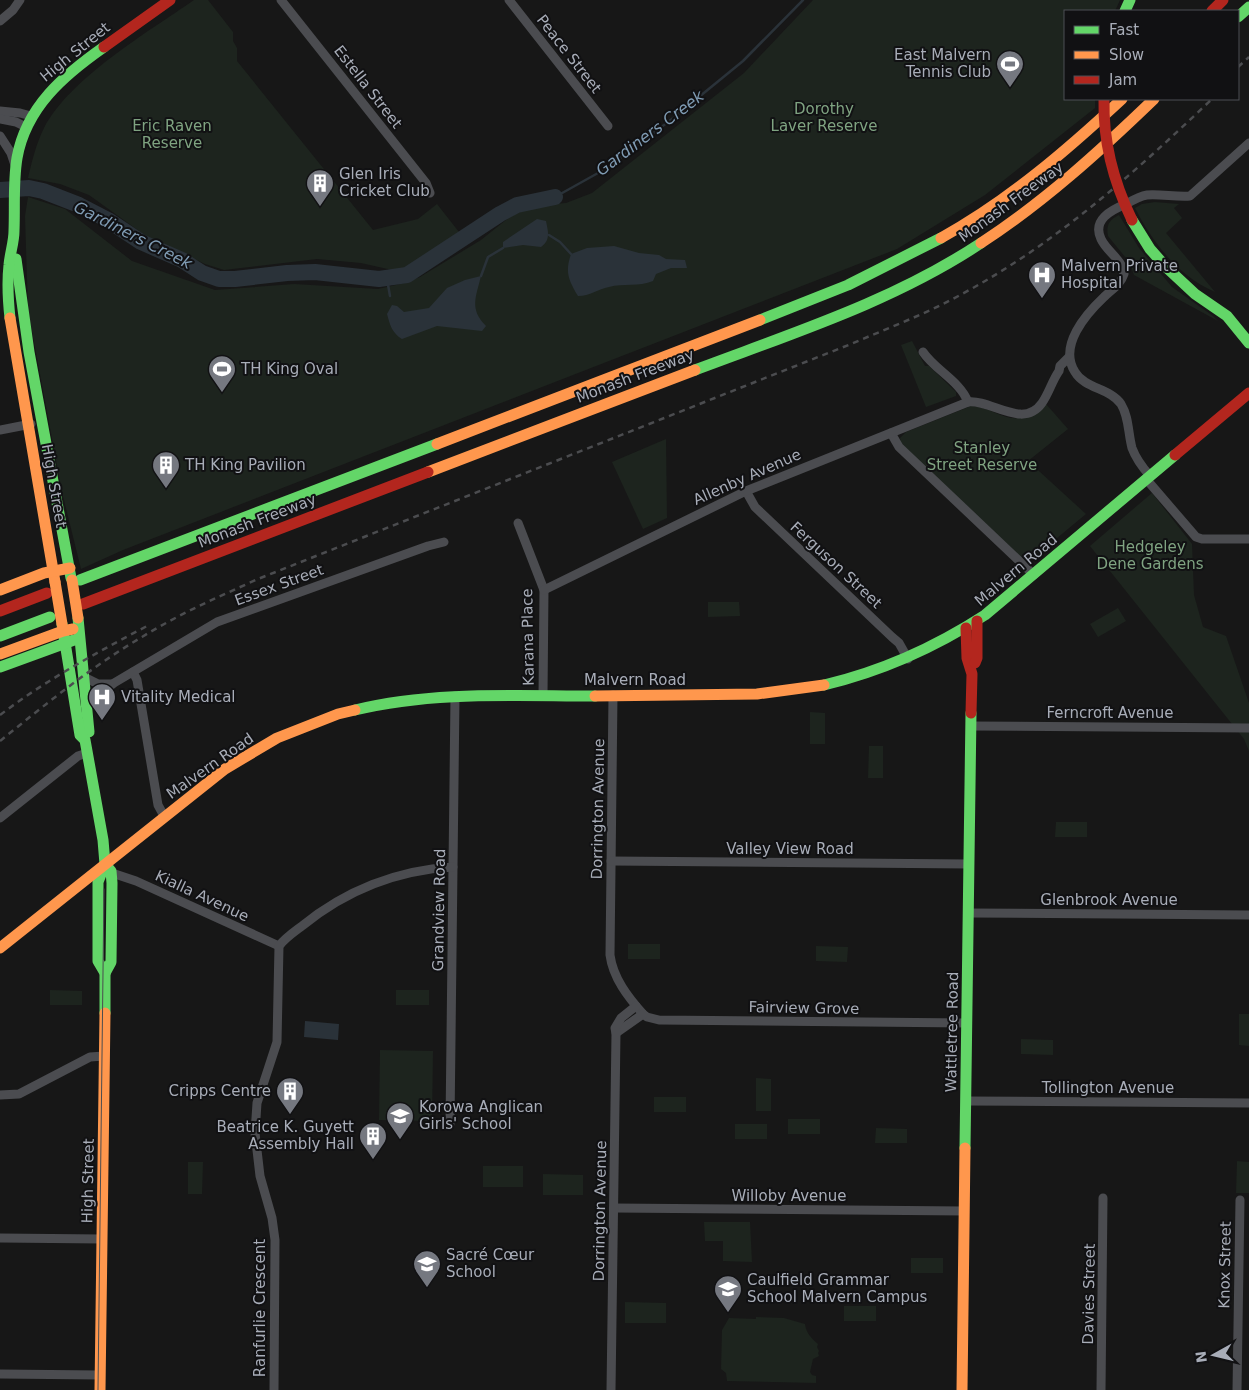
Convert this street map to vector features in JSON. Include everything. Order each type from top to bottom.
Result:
[{"type":"main road","name":"High Street","points":[[100,1390],[104,972],[98,961],[97,939],[98,882],[100,874],[108,868],[85,740],[89,732],[79,628],[43,420],[26,335],[14,235],[15,173],[19,148],[26,127],[31,116],[48,92],[65,76],[170,0]]},
{"type":"main road","points":[[1213,10],[1223,0]]},
{"type":"main road","points":[[1239,17],[1249,7]]},
{"type":"main road","points":[[1104,100],[1104,126],[1108,158],[1120,195],[1132,220],[1150,249],[1166,267],[1195,294],[1227,316],[1249,344]]},
{"type":"main road","name":"Monash Freeway","points":[[80,580],[722,336],[816,299],[889,266],[964,225],[1022,185],[1121,100]]},
{"type":"main road","name":"Monash Freeway","points":[[83,604],[826,320],[904,287],[967,253],[1036,206],[1074,174],[1153,100]]},
{"type":"main road","name":"High Street","points":[[14,235],[8,274],[14,350],[54,574],[80,735],[85,740]]},
{"type":"main road","name":"Malvern Road","points":[[0,948],[108,868],[164,816],[210,780],[277,738],[338,714],[380,704],[418,698],[455,696],[757,694],[788,692],[847,680],[908,659],[977,621],[1249,393]]},
{"type":"main road","points":[[0,590],[70,570]]},
{"type":"main road","points":[[0,611],[47,593]]},
{"type":"main road","points":[[0,636],[50,617]]},
{"type":"main road","name":"Wattletree Road","points":[[972,674],[977,658],[977,621]]},
{"type":"main road","points":[[0,654],[63,628],[79,628]]},
{"type":"main road","points":[[0,667],[65,643],[79,628]]},
{"type":"main road","name":"Wattletree Road","points":[[962,1390],[972,674],[968,658],[966,628]]},
{"type":"street","points":[[0,21],[13,10],[20,0]]},
{"type":"street","name":"Estella Street","points":[[281,0],[426,183],[430,193]]},
{"type":"street","name":"Peace Street","points":[[509,0],[608,126]]},
{"type":"street","points":[[0,111],[31,116]]},
{"type":"street","points":[[0,119],[16,122],[26,127]]},
{"type":"street","points":[[0,136],[11,153],[15,173]]},
{"type":"street","points":[[1249,143],[1192,194],[1186,196],[1146,195],[1115,209],[1103,218],[1099,227],[1100,237],[1122,267],[1124,276],[1085,318],[1071,344],[1069,358],[1075,372],[1082,380],[1119,401],[1126,417],[1134,453],[1149,478],[1196,537],[1202,539],[1249,539]]},
{"type":"street","points":[[923,352],[932,364],[962,390],[968,402],[978,402],[1015,414],[1030,412],[1042,404],[1059,372],[1060,366],[1069,358]]},
{"type":"street","points":[[1059,372],[1064,374],[1075,372]]},
{"type":"street","name":"Allenby Avenue","points":[[544,590],[746,491],[968,402]]},
{"type":"street","points":[[0,430],[43,420]]},
{"type":"street","points":[[891,433],[899,447],[1034,575]]},
{"type":"street","name":"Ferguson Street","points":[[746,491],[755,507],[892,637],[908,659]]},
{"type":"street","name":"Karana Place","points":[[518,523],[544,590],[543,696]]},
{"type":"street","name":"Essex Street","points":[[86,704],[114,683],[217,622],[410,552],[444,542]]},
{"type":"street","points":[[133,672],[137,680],[158,805],[164,816]]},
{"type":"street","points":[[84,677],[98,684],[114,683]]},
{"type":"street","name":"Dorrington Avenue","points":[[613,695],[611,964],[616,978],[643,1014]]},
{"type":"street","name":"Grandview Road","points":[[450,1124],[455,696]]},
{"type":"street","name":"Ferncroft Avenue","points":[[971,726],[1249,728]]},
{"type":"street","points":[[0,818],[78,756],[87,753]]},
{"type":"street","name":"Valley View Road","points":[[611,861],[969,864]]},
{"type":"street","points":[[279,946],[313,917],[373,884],[407,874],[453,867]]},
{"type":"street","name":"Kialla Avenue","points":[[108,868],[279,946]]},
{"type":"street","name":"Glenbrook Avenue","points":[[968,913],[1249,915]]},
{"type":"street","name":"Ranfurlie Crescent","points":[[274,1390],[275,1240],[272,1218],[260,1176],[255,1133],[257,1103],[276,1042],[279,946]]},
{"type":"street","points":[[636,1006],[616,1024],[616,1033],[643,1014]]},
{"type":"street","name":"Fairview Grove","points":[[643,1014],[659,1020],[967,1023]]},
{"type":"street","name":"Dorrington Avenue","points":[[611,1390],[616,1033]]},
{"type":"street","points":[[0,1095],[19,1094],[90,1057],[104,1056]]},
{"type":"street","name":"Tollington Avenue","points":[[966,1101],[1249,1103]]},
{"type":"street","name":"Davies Street","points":[[1101,1390],[1103,1198]]},
{"type":"street","name":"Knox Street","points":[[1237,1390],[1240,1200]]},
{"type":"street","name":"Willoby Avenue","points":[[614,1208],[964,1211]]},
{"type":"street","points":[[0,1238],[102,1239]]},
{"type":"street","points":[[0,1374],[100,1374]]},
{"type":"green space","name":"Eric Raven Reserve","points":[[194,0],[208,0],[233,32],[233,41],[237,48],[237,61],[373,230],[418,219],[437,204],[459,232],[408,268],[392,270],[361,263],[317,259],[224,270],[205,264],[146,236],[89,195],[60,184],[28,178],[36,146],[44,128],[56,109],[72,91],[133,41]]},
{"type":"green space","name":"Dorothy Laver Reserve","points":[[813,0],[1120,0],[1115,10],[1064,10],[1064,100],[1095,100],[1095,108],[985,195],[897,249],[123,550],[81,569],[62,492],[28,310],[25,216],[28,197],[65,209],[132,261],[215,290],[294,284],[378,289],[405,283],[420,277],[481,240],[522,210],[533,206],[566,203],[592,193],[744,73]]},
{"type":"green space","points":[[1155,202],[1179,204],[1174,208],[1182,218],[1166,233],[1215,292],[1189,277],[1178,268],[1150,234],[1135,208],[1142,204]]},
{"type":"green space","points":[[1119,215],[1139,248],[1172,287],[1218,321],[1134,275],[1130,263],[1108,236],[1107,229],[1109,223]]},
{"type":"green space","points":[[912,341],[925,366],[929,366],[956,392],[956,396],[926,407],[901,345]]},
{"type":"green space","name":"Stanley Street Reserve","points":[[1046,404],[1068,429],[1028,461],[1086,514],[1027,563],[904,447],[900,438],[906,432],[971,406],[983,408],[1007,417],[1018,418]]},
{"type":"green space","points":[[666,439],[667,518],[643,529],[612,462]]},
{"type":"green space","name":"Hedgeley Dene Gardens","points":[[1152,493],[1192,544],[1194,595],[1203,627],[1226,636],[1249,703],[1249,751],[1244,739],[1090,546]]},
{"type":"green space","points":[[708,602],[739,602],[740,616],[708,617]]},
{"type":"green space","points":[[1118,608],[1126,621],[1098,637],[1090,624]]},
{"type":"green space","points":[[810,712],[825,713],[825,744],[810,744]]},
{"type":"green space","points":[[869,746],[883,746],[883,778],[868,778]]},
{"type":"green space","points":[[1056,822],[1087,822],[1087,837],[1055,837]]},
{"type":"green space","points":[[628,944],[660,944],[660,959],[628,959]]},
{"type":"green space","points":[[816,946],[848,947],[847,962],[816,961]]},
{"type":"green space","points":[[50,990],[82,991],[82,1005],[50,1005]]},
{"type":"green space","points":[[396,990],[429,990],[429,1005],[396,1005]]},
{"type":"green space","points":[[1239,1014],[1249,1014],[1249,1046],[1239,1045]]},
{"type":"green space","points":[[1021,1039],[1053,1040],[1053,1055],[1021,1054]]},
{"type":"green space","points":[[380,1050],[433,1051],[432,1121],[379,1120]]},
{"type":"green space","points":[[756,1078],[771,1079],[771,1111],[756,1111]]},
{"type":"green space","points":[[654,1097],[686,1097],[686,1112],[654,1112]]},
{"type":"green space","points":[[788,1119],[820,1119],[820,1134],[788,1134]]},
{"type":"green space","points":[[735,1124],[767,1124],[767,1139],[735,1139]]},
{"type":"green space","points":[[876,1128],[907,1129],[907,1143],[875,1143]]},
{"type":"green space","points":[[1237,1161],[1249,1162],[1249,1193],[1236,1193]]},
{"type":"green space","points":[[188,1162],[203,1162],[202,1194],[188,1194]]},
{"type":"green space","points":[[483,1166],[523,1166],[523,1187],[483,1187]]},
{"type":"green space","points":[[543,1174],[583,1175],[583,1195],[543,1195]]},
{"type":"green space","points":[[704,1222],[750,1222],[752,1262],[723,1261],[723,1241],[705,1241]]},
{"type":"green space","points":[[911,1258],[943,1258],[943,1273],[911,1273]]},
{"type":"green space","points":[[625,1302],[666,1303],[666,1323],[625,1323]]},
{"type":"green space","points":[[844,1306],[876,1306],[876,1321],[844,1321]]},
{"type":"green space","points":[[756,1317],[784,1318],[805,1324],[808,1333],[818,1344],[819,1356],[813,1359],[810,1372],[816,1376],[816,1383],[727,1381],[726,1373],[721,1369],[722,1330],[729,1318],[756,1319]]},
{"type":"shaded area","points":[[537,219],[546,221],[548,235],[548,238],[541,247],[523,245],[503,248],[503,242]]},
{"type":"shaded area","points":[[614,246],[639,253],[659,255],[666,259],[685,260],[687,268],[671,268],[656,274],[653,281],[648,283],[614,286],[578,296],[568,275],[571,254],[587,248]]},
{"type":"shaded area","points":[[481,276],[475,302],[477,314],[486,326],[482,331],[437,326],[402,339],[390,325],[387,314],[392,305],[397,306],[404,312],[429,308],[447,288],[465,280]]},
{"type":"shaded area","points":[[305,1021],[339,1024],[338,1040],[304,1037]]},
{"type":"waterway","name":"Gardiners Creek","points":[[555,197],[607,168],[672,119],[743,61],[803,0]]},
{"type":"waterway","name":"Gardiners Creek","points":[[0,190],[29,188],[43,191],[79,205],[108,220],[141,242],[182,260],[202,273],[219,279],[315,272],[379,279],[407,275],[500,214],[517,205],[555,197]]},
{"type":"waterway","points":[[549,235],[560,242],[571,254]]},
{"type":"waterway","points":[[481,276],[488,257],[503,248]]},
{"type":"waterway","points":[[387,279],[390,296]]},
{"type":"tram line","points":[[98,1390],[104,889]]},
{"type":"railway","points":[[1239,66],[1249,57]]},
{"type":"railway","points":[[0,741],[69,686],[105,661],[156,629],[213,599],[258,579],[851,344],[962,294],[1031,252],[1094,205],[1211,100]]},
{"type":"railway","points":[[0,715],[53,679],[147,626]]},
{"type":"traffic: fast","points":[[1125,10],[1130,0]]},
{"type":"traffic: fast","points":[[1239,16],[1249,7]]},
{"type":"traffic: fast","points":[[10,318],[8,272],[14,235],[16,167],[22,140],[29,123],[49,94],[75,69],[104,47]]},
{"type":"traffic: fast","points":[[1132,220],[1150,249],[1166,267],[1195,294],[1227,316],[1249,343]]},
{"type":"traffic: fast","points":[[760,320],[848,285],[941,238]]},
{"type":"traffic: fast","points":[[695,370],[806,329],[878,299],[948,264],[981,243]]},
{"type":"traffic: fast","points":[[16,259],[29,352],[71,578]]},
{"type":"traffic: fast","points":[[80,580],[437,444]]},
{"type":"traffic: fast","points":[[824,685],[867,673],[908,657],[947,638],[985,615],[1175,455]]},
{"type":"traffic: fast","points":[[0,636],[50,617]]},
{"type":"traffic: fast","points":[[78,618],[89,732]]},
{"type":"traffic: fast","points":[[62,624],[80,735],[85,740],[103,840],[105,864],[98,882],[98,961],[105,973],[105,1013]]},
{"type":"traffic: fast","points":[[0,667],[74,640]]},
{"type":"traffic: fast","points":[[355,710],[384,704],[444,697],[504,695],[595,696]]},
{"type":"traffic: fast","points":[[965,1148],[971,713]]},
{"type":"traffic: fast","points":[[105,864],[111,871],[112,883],[111,962],[105,973]]},
{"type":"traffic: slow","points":[[941,238],[990,208],[1036,174],[1121,100]]},
{"type":"traffic: slow","points":[[981,243],[1027,211],[1071,175],[1153,100]]},
{"type":"traffic: slow","points":[[10,318],[55,582]]},
{"type":"traffic: slow","points":[[437,444],[760,320]]},
{"type":"traffic: slow","points":[[428,472],[695,370]]},
{"type":"traffic: slow","points":[[0,590],[44,573],[70,568]]},
{"type":"traffic: slow","points":[[72,580],[78,618]]},
{"type":"traffic: slow","points":[[55,582],[62,624]]},
{"type":"traffic: slow","points":[[0,654],[73,629]]},
{"type":"traffic: slow","points":[[595,696],[757,694],[824,685]]},
{"type":"traffic: slow","points":[[0,948],[225,769],[277,738],[338,714],[355,710]]},
{"type":"traffic: slow","points":[[100,1390],[105,1013]]},
{"type":"traffic: slow","points":[[962,1390],[965,1148]]},
{"type":"traffic: jam","points":[[104,47],[170,0]]},
{"type":"traffic: jam","points":[[1213,10],[1223,0]]},
{"type":"traffic: jam","points":[[1104,100],[1105,131],[1110,161],[1119,191],[1132,220]]},
{"type":"traffic: jam","points":[[1175,455],[1249,393]]},
{"type":"traffic: jam","points":[[83,604],[428,472]]},
{"type":"traffic: jam","points":[[0,611],[47,593]]},
{"type":"traffic: jam","points":[[975,663],[977,658],[977,621]]},
{"type":"traffic: jam","points":[[966,628],[967,658],[972,674],[971,713]]},
{"type":"place","name":"East Malvern Tennis Club","points":[[1010,88]]},
{"type":"place","name":"Glen Iris Cricket Club","points":[[320,207]]},
{"type":"place","name":"Malvern Private Hospital","points":[[1042,299]]},
{"type":"place","name":"TH King Oval","points":[[222,393]]},
{"type":"place","name":"TH King Pavilion","points":[[166,489]]},
{"type":"place","name":"Vitality Medical","points":[[102,721]]},
{"type":"place","name":"Cripps Centre","points":[[290,1115]]},
{"type":"place","name":"Korowa Anglican Girls' School","points":[[400,1140]]},
{"type":"place","name":"Beatrice K. Guyett Assembly Hall","points":[[373,1160]]},
{"type":"place","name":"Sacré Cœur School","points":[[427,1288]]},
{"type":"place","name":"Caulfield Grammar School Malvern Campus","points":[[728,1313]]}]
